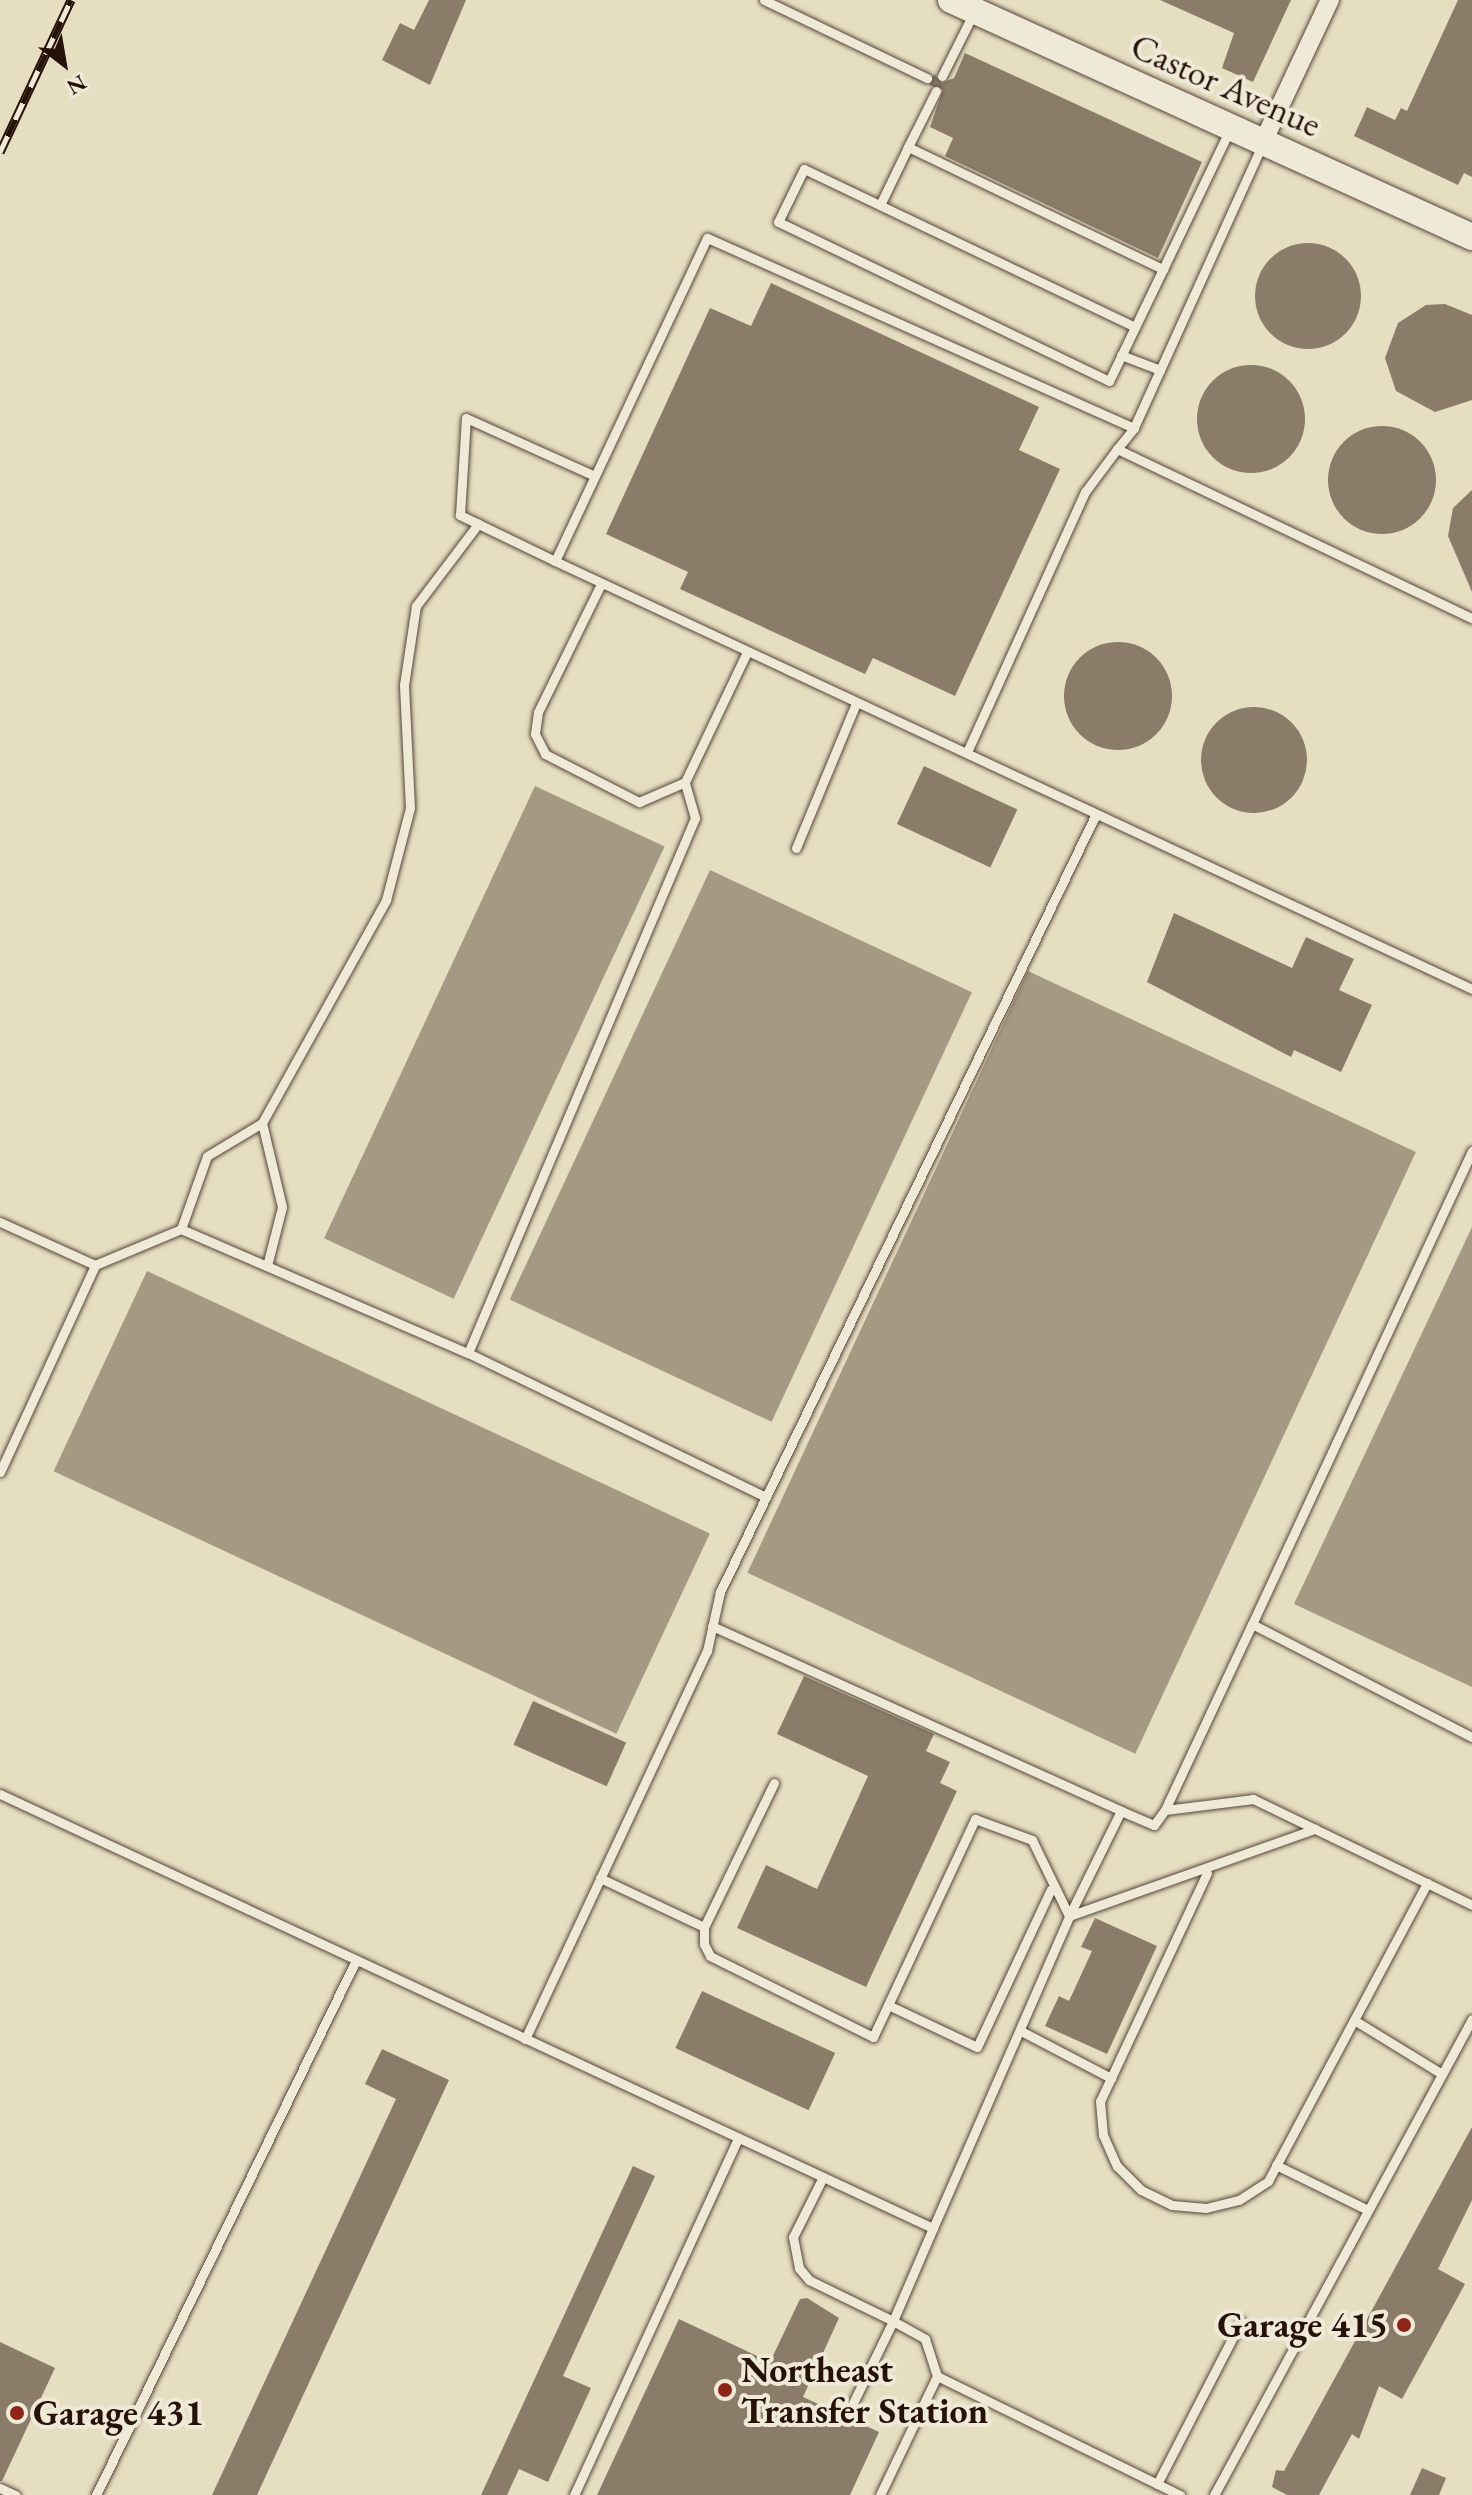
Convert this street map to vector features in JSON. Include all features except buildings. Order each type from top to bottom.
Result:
[{"type":"street","points":[[1264,140],[1330,0]]},
{"type":"street","name":"Castor Avenue","points":[[962,5],[1472,237]]},
{"type":"lane","points":[[764,0],[927,78]]},
{"type":"lane","points":[[942,76],[962,5]]},
{"type":"lane","points":[[880,205],[936,91]]},
{"type":"lane","points":[[1135,327],[804,169],[778,222],[1109,381],[1163,269],[1230,127]]},
{"type":"lane","points":[[967,752],[1085,492],[1134,428],[1264,140]]},
{"type":"lane","points":[[908,147],[1163,269]]},
{"type":"lane","points":[[555,561],[707,238],[1134,428]]},
{"type":"lane","points":[[1121,355],[1160,370]]},
{"type":"lane","points":[[595,476],[466,418],[460,515],[601,584],[1472,989]]},
{"type":"lane","points":[[1117,449],[1472,618]]},
{"type":"lane","points":[[181,1229],[207,1156],[262,1123],[399,864],[410,808],[404,685],[410,634],[429,581],[478,524]]},
{"type":"lane","points":[[601,584],[538,712],[538,745],[639,802],[685,782],[747,652]]},
{"type":"lane","points":[[796,848],[856,703]]},
{"type":"lane","points":[[468,1353],[695,818],[685,782]]},
{"type":"lane","points":[[525,2039],[707,1651],[720,1592],[1096,814]]},
{"type":"lane","points":[[262,1123],[282,1207],[267,1266]]},
{"type":"lane","points":[[712,1626],[1154,1825],[1165,1810],[1472,1151]]},
{"type":"lane","points":[[0,1222],[95,1265]]},
{"type":"lane","points":[[0,1472],[95,1265],[181,1229],[468,1353],[766,1497]]},
{"type":"lane","points":[[1252,1624],[1472,1737]]},
{"type":"lane","points":[[774,1783],[704,1927],[710,1956],[873,2037],[975,1819],[1032,1840],[1051,1889],[1069,1916]]},
{"type":"lane","points":[[0,1794],[933,2228]]},
{"type":"lane","points":[[1165,1810],[1253,1799],[1472,1905]]},
{"type":"lane","points":[[853,2403],[893,2321],[1069,1916],[1121,1811]]},
{"type":"lane","points":[[1069,1916],[1207,1873],[1315,1829]]},
{"type":"lane","points":[[1207,1873],[1100,2101],[1103,2135],[1117,2166],[1141,2190],[1172,2205],[1206,2208],[1239,2200],[1268,2181],[1427,1883]]},
{"type":"lane","points":[[600,1878],[704,1927]]},
{"type":"lane","points":[[888,2005],[977,2047],[1051,1889]]},
{"type":"lane","points":[[96,2495],[356,1960]]},
{"type":"lane","points":[[1214,2495],[1472,2019]]},
{"type":"lane","points":[[1354,2020],[1442,2074]]},
{"type":"lane","points":[[1021,2031],[1111,2078]]},
{"type":"lane","points":[[574,2495],[738,2138]]},
{"type":"lane","points":[[1276,2165],[1368,2210]]},
{"type":"lane","points":[[823,2177],[793,2237],[799,2268],[809,2280],[925,2339],[937,2376],[880,2495]]},
{"type":"lane","points":[[1157,2484],[1241,2321]]},
{"type":"lane","points":[[937,2376],[1180,2495]]},
{"type":"lane","points":[[0,2488],[15,2495]]},
{"type":"shaded area","points":[[535,786],[665,846],[454,1299],[324,1238]]},
{"type":"shaded area","points":[[710,870],[972,992],[772,1422],[510,1300]]},
{"type":"shaded area","points":[[1028,971],[1416,1152],[1135,1754],[747,1573]]},
{"type":"shaded area","points":[[1472,1227],[1472,1687],[1294,1604]]},
{"type":"shaded area","points":[[147,1271],[710,1533],[616,1734],[54,1471]]},
{"type":"railway","points":[[0,152],[71,0]]},
{"type":"place","name":"Garage 415","points":[[1404,2325]]},
{"type":"place","name":"Northeast Transfer Station","points":[[725,2390]]},
{"type":"place","name":"Garage 431","points":[[17,2413]]}]
